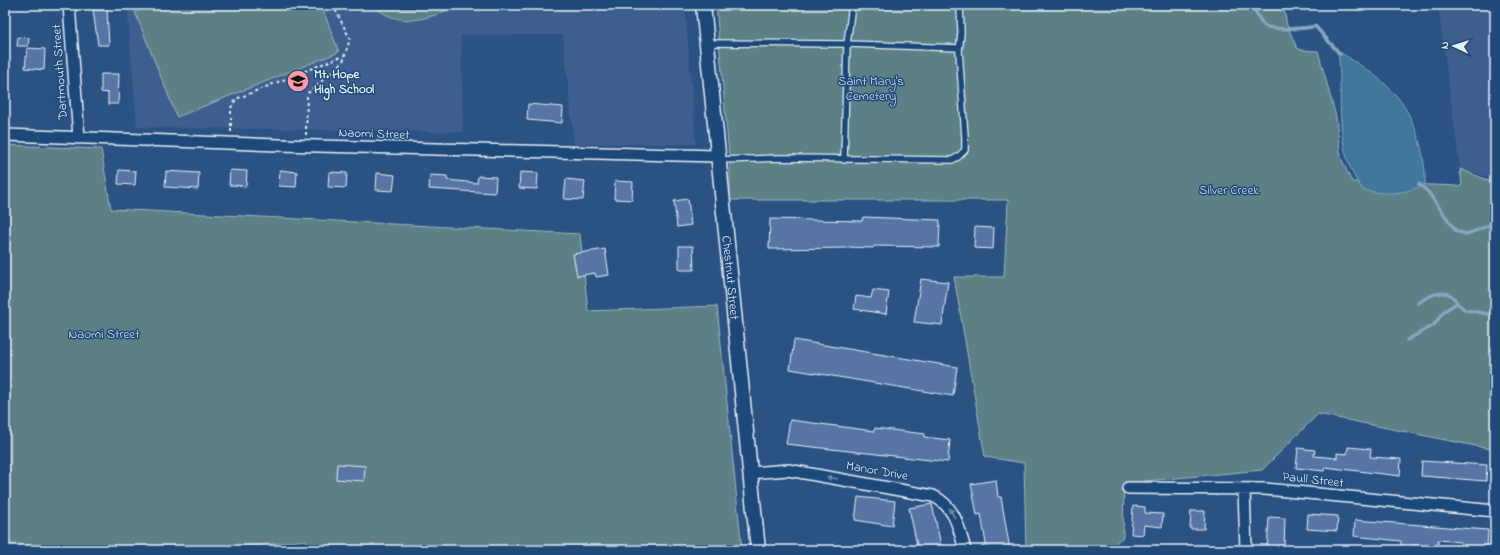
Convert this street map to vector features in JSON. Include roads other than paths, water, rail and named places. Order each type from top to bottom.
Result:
[{"type":"street","name":"Dartmouth Street","points":[[69,5],[80,138]]},
{"type":"street","name":"Chestnut Street","points":[[703,5],[758,550]]},
{"type":"street","name":"Naomi Street","points":[[5,135],[306,146],[718,158]]},
{"type":"street","name":"Manor Drive","points":[[750,473],[788,470],[933,496],[947,504],[953,512],[965,550]]},
{"type":"street","name":"Paull Street","points":[[1128,488],[1265,488],[1495,511]]},
{"type":"street","points":[[1244,489],[1246,550]]},
{"type":"lane","points":[[844,160],[847,44],[852,5]]},
{"type":"lane","points":[[718,158],[952,160],[958,157],[965,150],[959,48],[960,5]]},
{"type":"lane","points":[[707,43],[847,44],[959,48]]},
{"type":"waterway","name":"Silver Creek","points":[[1252,5],[1259,19],[1265,26],[1290,29],[1315,26],[1340,54]]},
{"type":"waterway","name":"Silver Creek","points":[[1419,184],[1428,192],[1456,231],[1465,234],[1470,233],[1495,223]]},
{"type":"waterway","points":[[1418,303],[1439,293],[1449,294],[1457,303]]},
{"type":"waterway","points":[[1407,340],[1434,325],[1444,311],[1457,303],[1465,310],[1495,315]]},
{"type":"place","name":"Mt. Hope High School","points":[[298,81]]},
{"type":"park label","name":"Saint Mary's Cemetery","points":[[871,88]]}]
